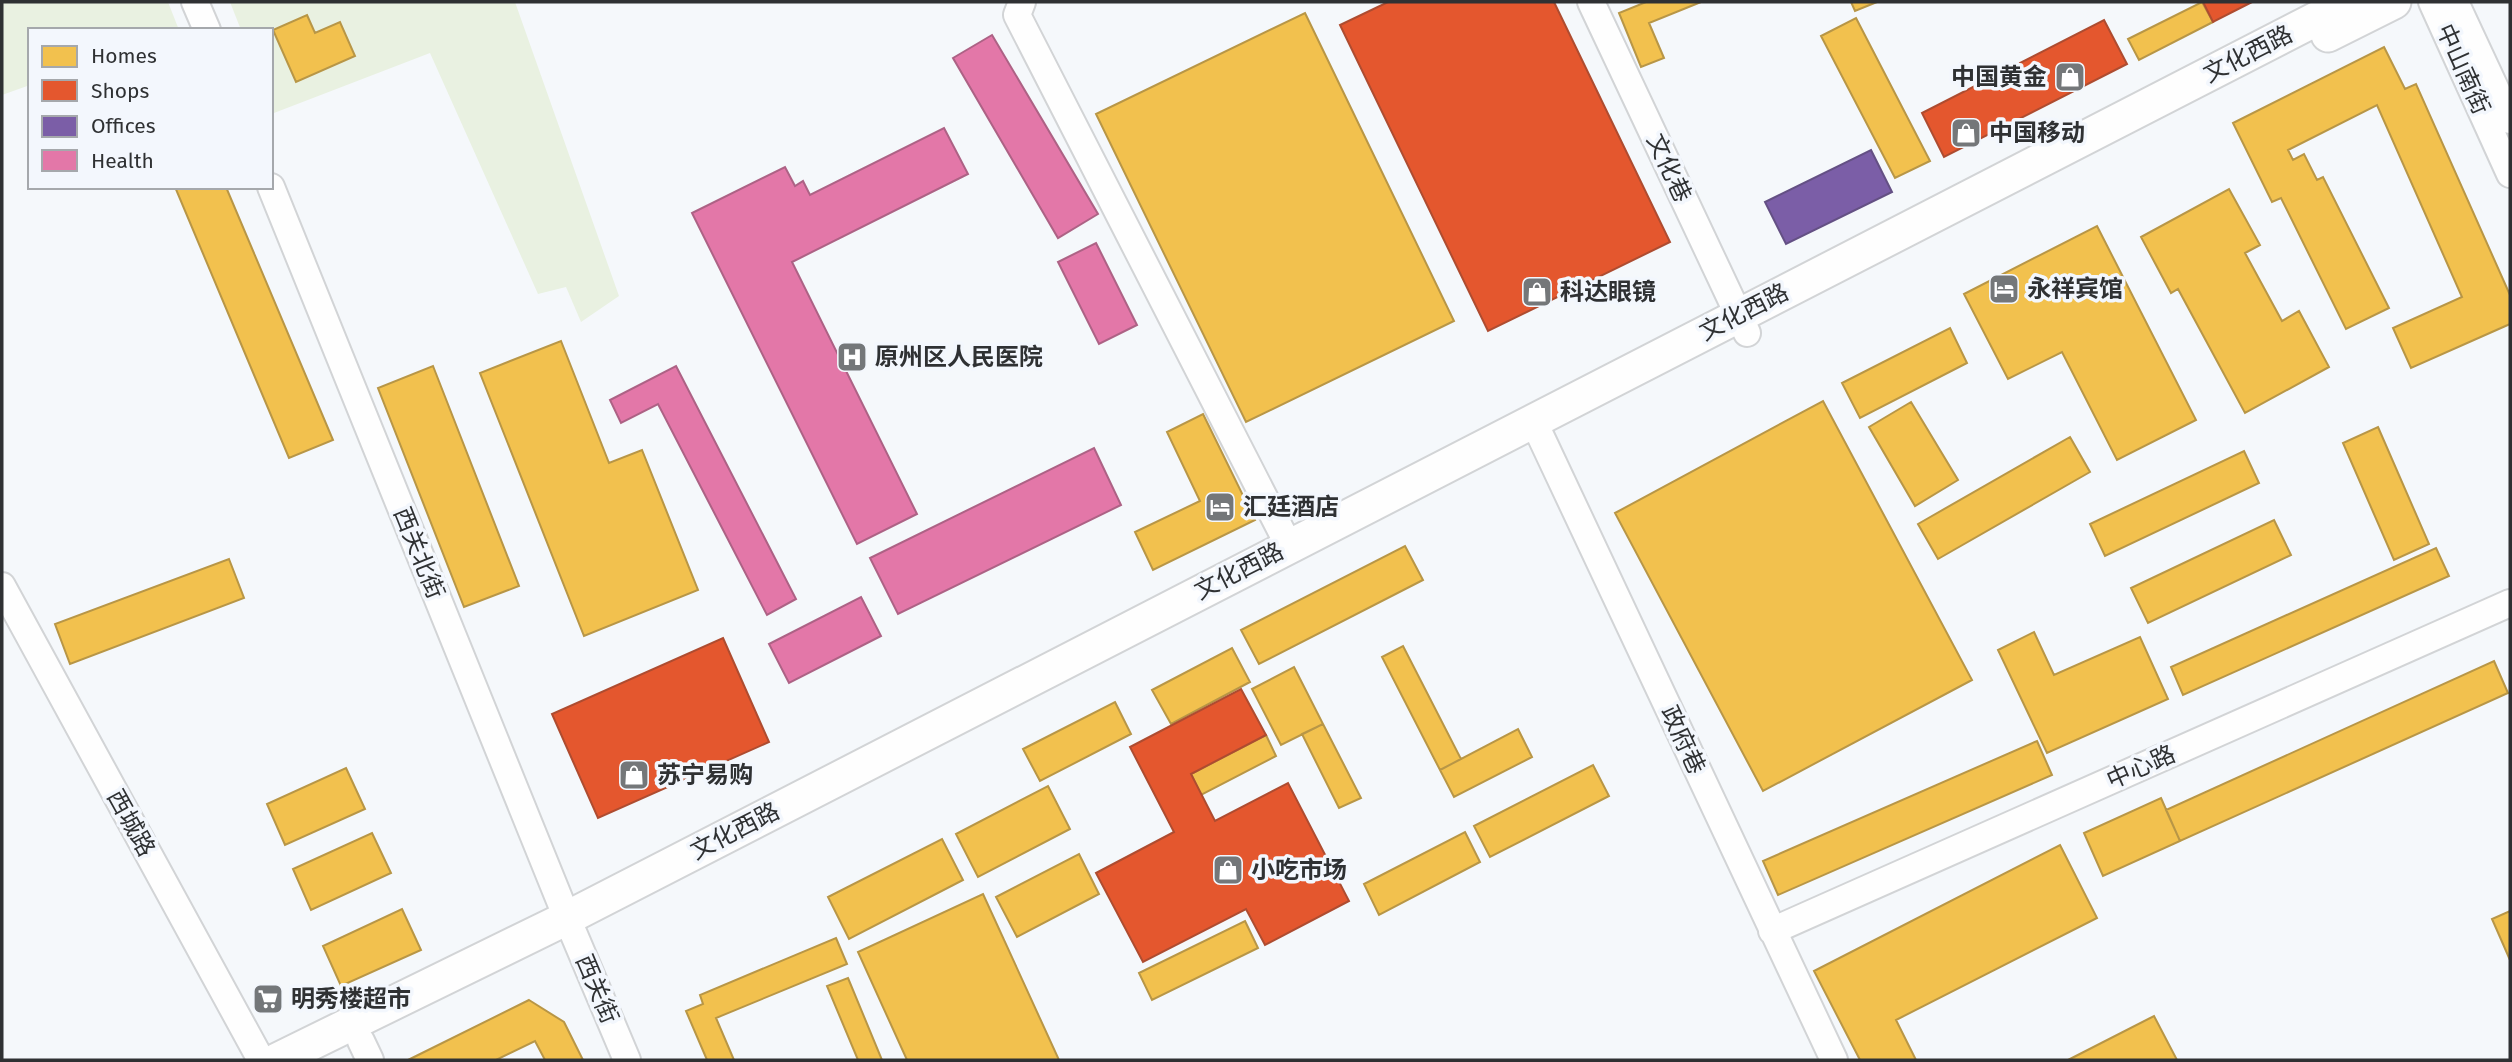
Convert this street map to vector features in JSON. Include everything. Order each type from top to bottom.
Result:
[{"type":"main road","name":"文化西路","points":[[277,1060],[571,927],[1742,324],[2349,2]]},
{"type":"main road","name":"文化西路","points":[[1742,324],[2394,2]]},
{"type":"main road","name":"文化西路","points":[[322,1060],[365,1051],[571,927],[1289,546],[1537,429]]},
{"type":"street","points":[[195,2],[206,28]]},
{"type":"street","points":[[1022,2],[1017,15],[1289,546]]},
{"type":"street","name":"文化巷","points":[[1591,2],[1742,324]]},
{"type":"street","name":"中山南街","points":[[2432,2],[2510,174]]},
{"type":"street","name":"中山南街","points":[[2455,2],[2510,120]]},
{"type":"street","name":"西关北街","points":[[272,189],[571,927]]},
{"type":"street","name":"政府巷","points":[[1537,429],[1834,1060]]},
{"type":"street","name":"西城路","points":[[4,596],[261,1060]]},
{"type":"street","name":"中心路","points":[[1772,931],[2510,603]]},
{"type":"street","name":"西关街","points":[[571,927],[627,1060]]},
{"type":"green space","points":[[2,2],[168,2],[178,28],[28,28],[28,86],[2,95]]},
{"type":"green space","points":[[230,2],[515,2],[619,296],[581,322],[566,287],[538,294],[430,53],[274,113],[273,28],[240,28]]},
{"type":"building: Homes","points":[[1646,2],[1701,2],[1649,23],[1664,58],[1641,67],[1619,13]]},
{"type":"building: Homes","points":[[1851,2],[1877,2],[1855,11]]},
{"type":"building: Homes","points":[[2202,2],[2213,22],[2139,60],[2128,39]]},
{"type":"building: Homes","points":[[1305,13],[1454,321],[1246,422],[1096,114]]},
{"type":"building: Homes","points":[[307,15],[315,33],[340,22],[355,56],[296,82],[273,30]]},
{"type":"building: Homes","points":[[1856,18],[1930,161],[1895,178],[1821,36]]},
{"type":"building: Homes","points":[[2384,47],[2405,89],[2416,84],[2510,295],[2510,324],[2411,368],[2393,328],[2462,297],[2377,105],[2288,150],[2293,160],[2304,154],[2317,180],[2323,177],[2389,308],[2346,329],[2281,198],[2272,202],[2233,123]]},
{"type":"building: Homes","points":[[176,189],[227,189],[333,440],[289,458]]},
{"type":"building: Homes","points":[[2229,189],[2260,245],[2245,253],[2282,321],[2299,311],[2329,367],[2245,413],[2178,289],[2171,293],[2141,237]]},
{"type":"building: Homes","points":[[2097,226],[2196,420],[2117,460],[2062,352],[2008,379],[1964,294]]},
{"type":"building: Homes","points":[[1950,328],[1967,363],[1860,418],[1842,383]]},
{"type":"building: Homes","points":[[561,341],[609,463],[642,450],[698,590],[584,636],[480,373]]},
{"type":"building: Homes","points":[[433,366],[519,586],[464,607],[378,388]]},
{"type":"building: Homes","points":[[1823,401],[1972,680],[1763,791],[1615,513]]},
{"type":"building: Homes","points":[[1911,402],[1958,480],[1915,506],[1869,427]]},
{"type":"building: Homes","points":[[1203,414],[1255,520],[1153,570],[1135,532],[1200,501],[1167,432]]},
{"type":"building: Homes","points":[[2378,427],[2429,544],[2394,560],[2343,443]]},
{"type":"building: Homes","points":[[2070,437],[2090,472],[1938,559],[1918,524]]},
{"type":"building: Homes","points":[[2244,451],[2259,483],[2105,556],[2090,524]]},
{"type":"building: Homes","points":[[2274,520],[2291,555],[2148,623],[2131,588]]},
{"type":"building: Homes","points":[[1405,546],[1423,580],[1259,664],[1241,630]]},
{"type":"building: Homes","points":[[2436,548],[2449,576],[2183,695],[2171,667]]},
{"type":"building: Homes","points":[[229,559],[244,598],[70,664],[55,624]]},
{"type":"building: Homes","points":[[2034,632],[2054,675],[2140,637],[2168,699],[2047,753],[1998,650]]},
{"type":"building: Homes","points":[[1403,646],[1461,759],[1440,770],[1382,657]]},
{"type":"building: Homes","points":[[1232,648],[1250,682],[1171,724],[1152,690]]},
{"type":"building: Homes","points":[[2494,661],[2508,693],[2180,841],[2166,810]]},
{"type":"building: Homes","points":[[1294,667],[1323,724],[1281,745],[1252,689]]},
{"type":"building: Homes","points":[[1115,702],[1131,734],[1040,781],[1023,749]]},
{"type":"building: Homes","points":[[1323,724],[1361,798],[1339,808],[1302,734]]},
{"type":"building: Homes","points":[[1518,729],[1532,757],[1454,797],[1440,770]]},
{"type":"building: Homes","points":[[1266,735],[1276,756],[1201,795],[1191,774]]},
{"type":"building: Homes","points":[[2037,741],[2052,775],[1778,895],[1763,861]]},
{"type":"building: Homes","points":[[1593,765],[1609,796],[1490,857],[1474,826]]},
{"type":"building: Homes","points":[[346,768],[365,809],[285,845],[267,804]]},
{"type":"building: Homes","points":[[1048,786],[1070,829],[978,877],[956,834]]},
{"type":"building: Homes","points":[[2161,798],[2180,841],[2103,876],[2084,833]]},
{"type":"building: Homes","points":[[1465,832],[1480,862],[1379,915],[1364,884]]},
{"type":"building: Homes","points":[[372,833],[391,873],[311,910],[293,869]]},
{"type":"building: Homes","points":[[942,839],[963,880],[849,939],[828,897]]},
{"type":"building: Homes","points":[[2060,845],[2097,918],[1896,1020],[1916,1060],[1860,1060],[1814,971]]},
{"type":"building: Homes","points":[[1079,854],[1099,894],[1017,937],[996,897]]},
{"type":"building: Homes","points":[[983,894],[1059,1060],[907,1060],[858,952]]},
{"type":"building: Homes","points":[[402,909],[421,950],[341,986],[323,946]]},
{"type":"building: Homes","points":[[2510,911],[2510,960],[2492,919]]},
{"type":"building: Homes","points":[[1245,921],[1258,948],[1152,1000],[1139,973]]},
{"type":"building: Homes","points":[[836,938],[847,964],[716,1018],[734,1060],[707,1060],[686,1011],[703,1004],[700,995]]},
{"type":"building: Homes","points":[[848,978],[882,1060],[858,1060],[827,986]]},
{"type":"building: Homes","points":[[529,1000],[564,1022],[583,1060],[545,1060],[535,1041],[496,1060],[408,1060]]},
{"type":"building: Homes","points":[[2154,1016],[2177,1060],[2068,1060]]},
{"type":"building: Shops","points":[[1388,2],[1554,2],[1670,242],[1488,331],[1340,25]]},
{"type":"building: Shops","points":[[2203,2],[2252,2],[2213,22]]},
{"type":"building: Shops","points":[[2104,20],[2127,64],[1944,157],[1922,113]]},
{"type":"building: Shops","points":[[723,638],[769,742],[598,818],[552,714]]},
{"type":"building: Shops","points":[[1241,689],[1266,735],[1191,774],[1215,821],[1288,783],[1349,901],[1265,945],[1246,909],[1143,962],[1096,873],[1174,832],[1130,747]]},
{"type":"building: Offices","points":[[1871,150],[1892,192],[1786,244],[1765,202]]},
{"type":"building: Health","points":[[992,35],[1098,214],[1058,238],[953,58]]},
{"type":"building: Health","points":[[944,128],[968,174],[792,262],[917,514],[857,544],[692,213],[785,167],[795,186],[803,181],[810,195]]},
{"type":"building: Health","points":[[1096,243],[1137,325],[1099,344],[1058,262]]},
{"type":"building: Health","points":[[676,366],[796,599],[767,615],[658,404],[621,423],[610,400]]},
{"type":"building: Health","points":[[1094,448],[1121,505],[898,614],[870,558]]},
{"type":"building: Health","points":[[861,597],[881,636],[789,683],[769,644]]},
{"type":"place","name":"中国黄金","points":[[2070,77]]},
{"type":"place","name":"中国移动","points":[[1966,133]]},
{"type":"place","name":"永祥宾馆","points":[[2004,289]]},
{"type":"place","name":"科达眼镜","points":[[1537,292]]},
{"type":"place","name":"原州区人民医院","points":[[852,357]]},
{"type":"place","name":"汇廷酒店","points":[[1220,507]]},
{"type":"place","name":"苏宁易购","points":[[634,775]]},
{"type":"place","name":"小吃市场","points":[[1228,870]]},
{"type":"place","name":"明秀楼超市","points":[[268,999]]}]
